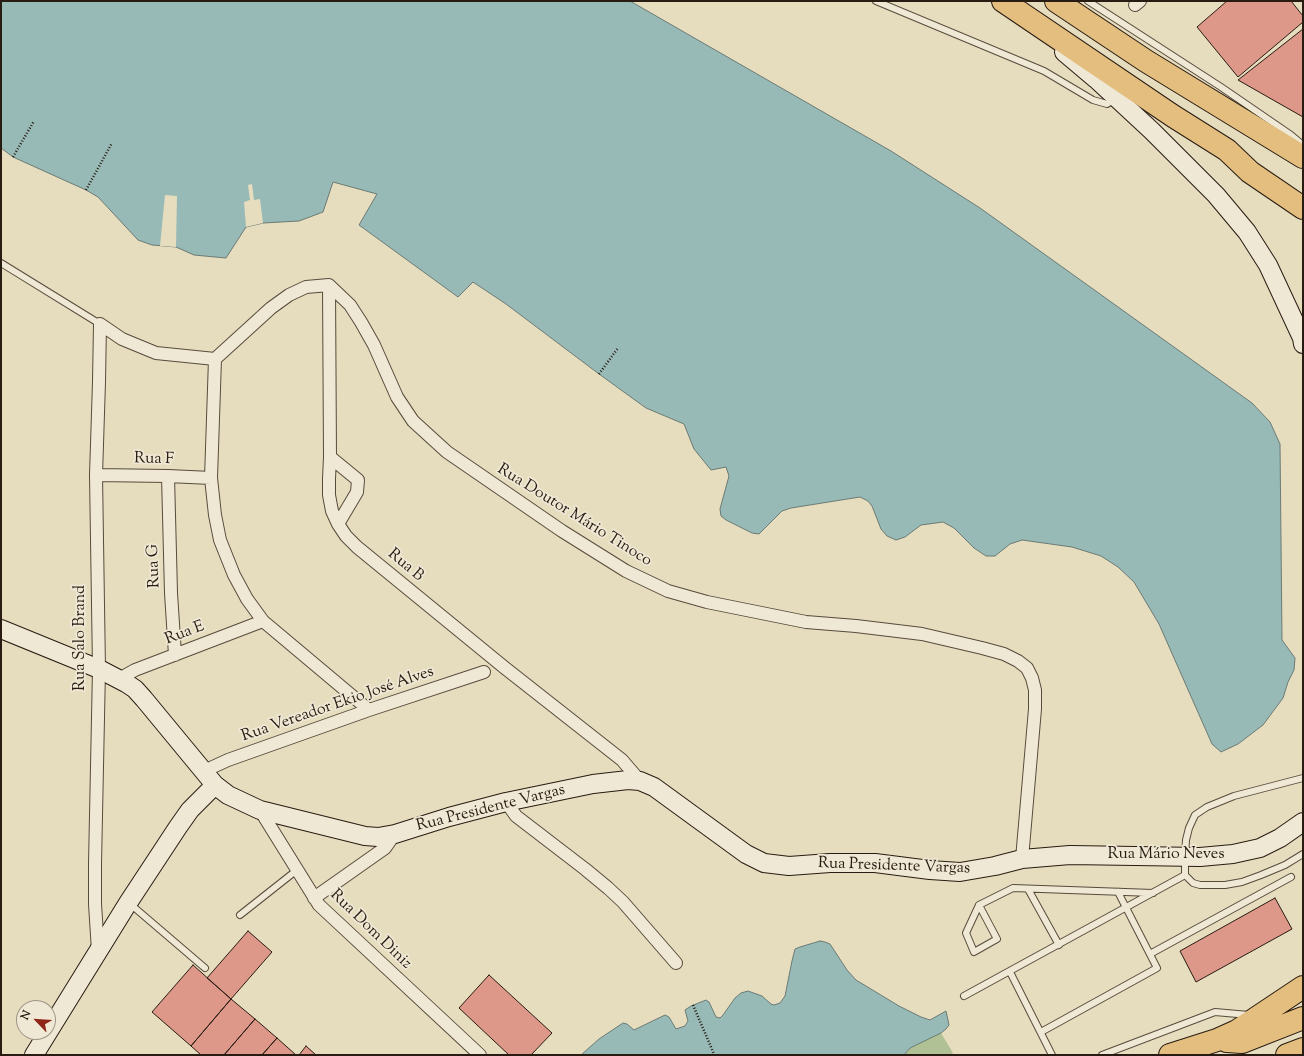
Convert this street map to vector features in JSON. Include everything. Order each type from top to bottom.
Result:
[{"type":"highway","points":[[1002,1],[1227,150],[1303,194]]},
{"type":"highway","points":[[1056,1],[1146,61],[1303,157]]},
{"type":"highway","points":[[1227,150],[1250,172],[1303,208]]},
{"type":"highway","points":[[1238,1031],[1303,987]]},
{"type":"highway","points":[[1170,1055],[1216,1040],[1303,1003]]},
{"type":"highway","points":[[1216,1040],[1242,1042],[1303,1018]]},
{"type":"highway","points":[[1287,1055],[1303,1048]]},
{"type":"street","points":[[1002,1],[1096,79],[1152,131],[1216,195],[1247,232],[1268,265],[1303,340]]},
{"type":"street","points":[[329,285],[306,287],[289,295],[271,308],[215,359],[211,478],[220,540],[234,575],[247,599],[262,621],[369,710]]},
{"type":"street","name":"Rua B","points":[[329,285],[329,495],[332,511],[338,524],[346,536],[357,547],[505,668],[622,760],[640,781]]},
{"type":"street","name":"Rua Doutor Mário Tinoco","points":[[329,285],[350,306],[361,322],[374,345],[396,397],[413,421],[447,452],[562,531],[626,571],[668,591],[707,602],[806,622],[922,634],[1004,654],[1018,661],[1027,668],[1032,678],[1035,690],[1035,709],[1022,860]]},
{"type":"street","points":[[100,324],[122,339],[156,353],[215,359]]},
{"type":"street","name":"Rua Salo Brand","points":[[98,952],[94,864],[98,669],[96,475],[100,382],[100,324]]},
{"type":"street","points":[[330,457],[358,480],[357,492],[338,524]]},
{"type":"street","name":"Rua F","points":[[96,475],[211,478]]},
{"type":"street","name":"Rua G","points":[[168,476],[171,593],[175,656]]},
{"type":"street","name":"Rua E","points":[[119,679],[135,670],[175,656],[262,621]]},
{"type":"street","name":"Rua Presidente Vargas","points":[[1,629],[98,669],[135,689],[215,785],[228,795],[260,810],[365,836],[395,834],[449,817],[506,802],[593,784],[628,780],[640,781],[654,787],[746,854],[764,863],[790,866],[830,863],[875,863],[960,872],[1022,860]]},
{"type":"street","name":"Rua Vereador Ekio José Alves","points":[[204,771],[228,760],[369,710],[484,672]]},
{"type":"street","points":[[34,1055],[128,903],[182,821],[194,806],[215,785]]},
{"type":"street","points":[[506,802],[516,816],[585,869],[623,902],[676,963]]},
{"type":"street","name":"Rua Dom Diniz","points":[[260,810],[319,905],[480,1055]]},
{"type":"street","name":"Rua Mário Neves","points":[[1022,860],[1070,855],[1185,856],[1232,854],[1260,848],[1280,838],[1303,822]]},
{"type":"street","points":[[314,898],[384,848],[395,834]]},
{"type":"lane","points":[[876,1],[1044,71],[1093,100],[1107,104],[1116,98]]},
{"type":"lane","points":[[1088,1],[1221,87],[1291,135],[1303,145]]},
{"type":"lane","points":[[1,263],[100,324]]},
{"type":"lane","points":[[1303,778],[1234,796],[1207,807],[1195,815],[1189,828],[1185,856],[1186,875],[1189,880],[1200,885],[1226,885],[1242,882],[1261,875],[1285,865],[1303,854]]},
{"type":"lane","points":[[240,915],[297,870]]},
{"type":"lane","points":[[964,996],[1186,875]]},
{"type":"lane","points":[[1150,954],[1291,877]]},
{"type":"lane","points":[[979,905],[997,939],[974,952],[966,933],[979,905],[1012,888],[1153,893]]},
{"type":"lane","points":[[1028,889],[1059,945]]},
{"type":"lane","points":[[1041,1032],[1157,968],[1118,892]]},
{"type":"lane","points":[[128,903],[206,968]]},
{"type":"lane","points":[[1010,972],[1052,1055]]},
{"type":"lane","points":[[1102,1055],[1215,1012],[1259,1016]]},
{"type":"path","points":[[13,157],[34,121]]},
{"type":"path","points":[[86,190],[112,143]]},
{"type":"path","points":[[599,374],[618,348]]},
{"type":"path","points":[[693,1005],[714,1054]]},
{"type":"green space","points":[[941,1033],[953,1053],[950,1055],[904,1055],[910,1048]]},
{"type":"water","points":[[1,1],[630,1],[891,151],[980,208],[1252,403],[1270,422],[1280,444],[1282,640],[1295,658],[1294,670],[1283,698],[1263,725],[1238,744],[1221,752],[1212,744],[1159,624],[1134,582],[1118,567],[1101,556],[1072,547],[1022,540],[1010,544],[995,556],[986,556],[974,548],[954,528],[943,522],[921,525],[905,537],[896,540],[887,536],[881,529],[872,506],[868,501],[860,497],[791,508],[782,511],[759,534],[752,533],[726,520],[721,516],[720,509],[729,476],[726,467],[711,470],[694,449],[684,424],[646,408],[506,304],[473,282],[458,297],[359,225],[377,194],[333,182],[323,212],[299,221],[263,223],[246,227],[226,258],[194,255],[176,247],[152,245],[138,240],[98,197],[86,190],[13,157],[1,148]]},
{"type":"water","points":[[820,941],[830,944],[847,970],[856,980],[899,1006],[921,1017],[930,1020],[946,1011],[949,1025],[941,1033],[910,1048],[904,1055],[581,1055],[599,1039],[623,1023],[627,1024],[634,1030],[665,1015],[669,1017],[676,1029],[685,1026],[688,1021],[685,1010],[706,1000],[709,1002],[716,1017],[720,1018],[735,998],[741,993],[748,991],[762,996],[771,1004],[774,1005],[780,1003],[785,996],[795,949]]},
{"type":"pier","points":[[252,184],[254,200],[260,199],[263,223],[246,227],[244,202],[250,200],[248,185]]},
{"type":"pier","points":[[165,195],[177,196],[176,247],[160,246]]},
{"type":"building","points":[[1227,1],[1291,1],[1303,16],[1303,22],[1238,77],[1197,27]]},
{"type":"building","points":[[1303,29],[1303,117],[1238,80]]},
{"type":"building","points":[[1275,898],[1292,929],[1196,982],[1180,951]]},
{"type":"building","points":[[248,931],[272,952],[231,999],[207,978]]},
{"type":"building","points":[[193,965],[231,999],[191,1046],[152,1012]]},
{"type":"building","points":[[489,975],[552,1033],[531,1055],[509,1055],[459,1008]]},
{"type":"building","points":[[231,999],[255,1019],[224,1055],[201,1055],[191,1046]]},
{"type":"building","points":[[255,1019],[277,1038],[262,1055],[224,1055]]},
{"type":"building","points":[[277,1038],[296,1055],[262,1055]]},
{"type":"building","points":[[306,1046],[316,1055],[299,1055]]}]
